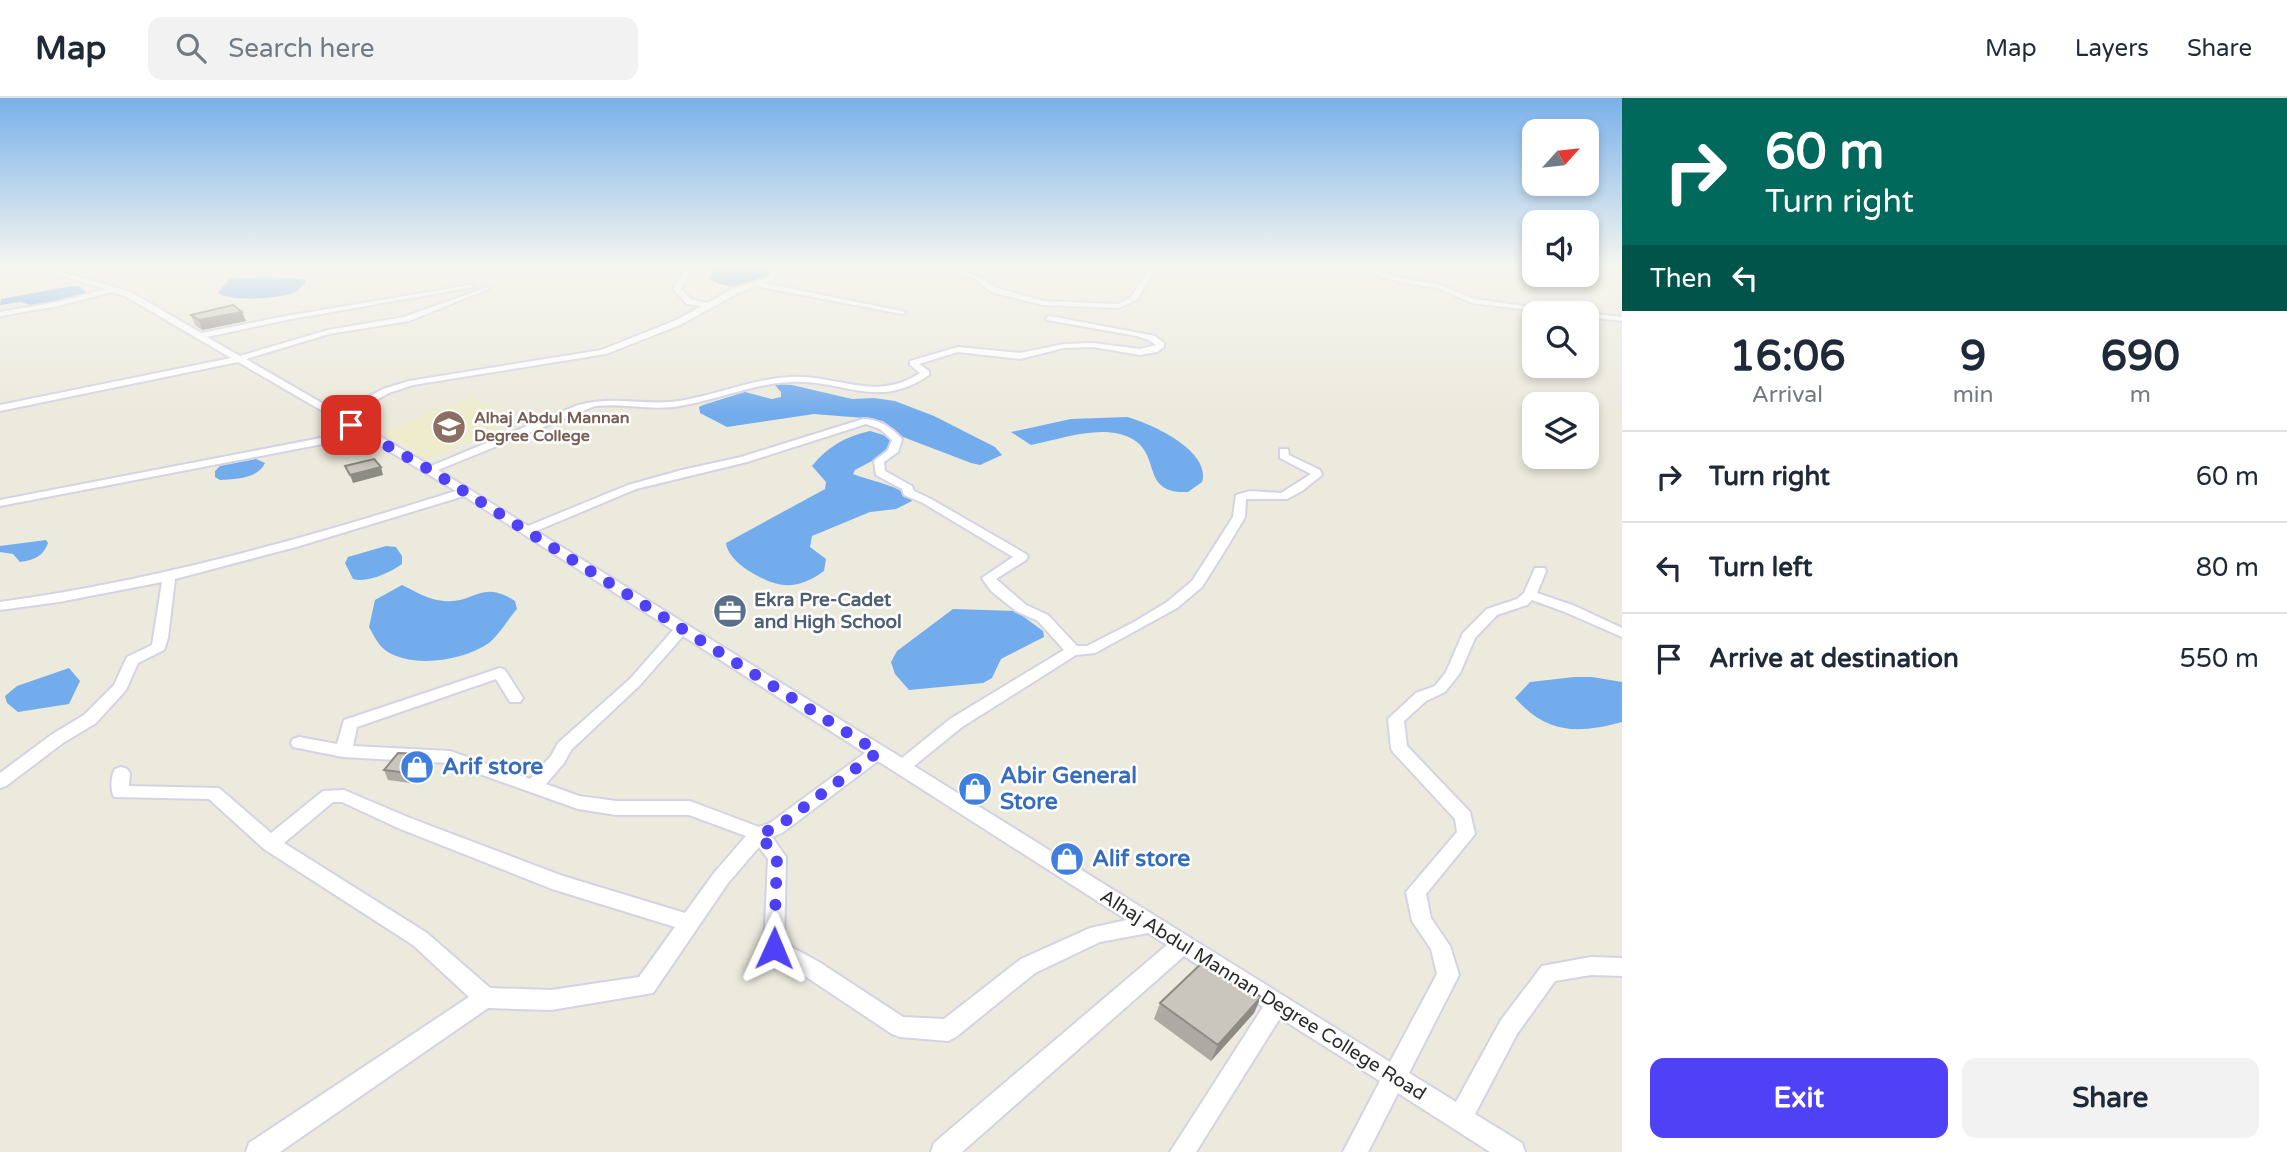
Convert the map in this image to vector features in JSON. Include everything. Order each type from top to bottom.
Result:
[{"type":"street","name":"Alhaj Abdul Mannan Degree College Road","points":[[165,316],[430,470],[1513,1152]]},
{"type":"street","points":[[200,336],[298,316]]},
{"type":"street","points":[[0,408],[238,359],[328,332],[413,316]]},
{"type":"street","points":[[339,417],[386,391],[412,383],[603,352],[667,327],[687,316]]},
{"type":"street","points":[[1599,316],[1622,319]]},
{"type":"street","points":[[430,470],[581,407],[607,400],[649,406],[680,403],[788,379],[824,381],[872,391],[914,382],[926,373],[913,363],[958,349],[1020,356],[1064,346],[1093,345],[1140,352],[1154,350],[1161,345],[1152,338],[1130,332],[1050,318]]},
{"type":"street","points":[[527,531],[595,501],[651,481],[743,460],[866,421],[884,427],[897,439],[897,447],[892,454],[879,461],[880,473],[908,488],[908,493],[912,496],[1023,557],[989,578],[996,588],[1021,608],[1043,618],[1073,651]]},
{"type":"street","points":[[0,503],[363,433]]},
{"type":"street","points":[[902,767],[956,723],[1073,651],[1090,650],[1139,625],[1197,584],[1238,517],[1240,497],[1249,493],[1278,497],[1290,494],[1317,475],[1316,472],[1284,456],[1284,451]]},
{"type":"street","points":[[0,606],[169,578],[316,538],[463,493]]},
{"type":"street","points":[[1355,1152],[1448,975],[1440,946],[1422,921],[1416,892],[1466,834],[1464,817],[1399,748],[1396,719],[1421,697],[1440,688],[1447,681],[1468,636],[1492,612],[1522,602],[1530,595],[1541,571]]},
{"type":"street","points":[[0,782],[57,739],[90,719],[121,687],[132,660],[159,647],[169,578]]},
{"type":"street","points":[[1530,595],[1570,609],[1622,633]]},
{"type":"street","points":[[534,786],[558,759],[564,747],[635,682],[682,629]]},
{"type":"street","points":[[344,751],[349,724],[482,678],[500,673],[515,698]]},
{"type":"street","points":[[299,743],[344,751],[450,757],[479,770],[578,802],[615,808],[690,808],[759,834],[777,857],[774,948],[812,969],[900,1027],[948,1030],[1028,966],[1097,934],[1152,924]]},
{"type":"street","points":[[258,1152],[485,998],[551,1000],[645,986],[721,878],[759,834],[776,828],[878,752]]},
{"type":"street","points":[[121,773],[120,792],[213,793],[271,844],[420,939],[485,998]]},
{"type":"street","points":[[271,844],[329,796],[344,796],[404,823],[559,883],[690,923]]},
{"type":"street","points":[[943,1152],[1183,944]]},
{"type":"street","points":[[1460,1119],[1509,1027],[1549,972],[1591,966],[1622,968]]},
{"type":"street","points":[[1181,1152],[1277,1004]]},
{"type":"shaded area","name":"Alhaj Abdul Mannan Degree College","points":[[472,397],[516,422],[425,459],[382,433]]},
{"type":"water","points":[[774,384],[792,385],[852,399],[895,401],[934,416],[995,447],[1002,455],[980,465],[971,463],[903,437],[883,421],[864,418],[814,414],[727,427],[700,413],[699,407],[703,405],[745,392],[772,399],[781,397],[781,392]]},
{"type":"water","points":[[1127,417],[1150,425],[1189,449],[1203,471],[1202,482],[1188,492],[1164,487],[1157,481],[1142,447],[1123,435],[1097,432],[1031,445],[1011,432],[1071,419]]},
{"type":"water","points":[[870,431],[890,437],[890,448],[883,455],[855,470],[853,474],[893,487],[912,501],[896,509],[870,512],[812,536],[810,547],[826,559],[824,571],[803,582],[794,585],[775,583],[756,575],[736,561],[726,543],[825,489],[826,482],[812,466],[838,443]]},
{"type":"water","points":[[256,459],[265,463],[252,475],[220,480],[215,477],[215,471],[220,466]]},
{"type":"water","points":[[46,540],[48,543],[43,552],[29,560],[20,562],[13,554],[0,552],[0,546]]},
{"type":"water","points":[[386,546],[396,547],[402,556],[402,564],[365,580],[353,579],[345,563],[348,557]]},
{"type":"water","points":[[402,585],[444,601],[494,592],[515,601],[517,609],[493,640],[478,649],[452,658],[422,661],[409,659],[385,650],[369,627],[375,600]]},
{"type":"water","points":[[953,609],[1016,611],[1043,631],[1044,637],[1001,659],[992,678],[983,683],[909,690],[895,674],[891,662],[897,651]]},
{"type":"water","points":[[69,668],[80,681],[69,704],[18,712],[7,703],[5,696],[17,686]]},
{"type":"water","points":[[1574,677],[1622,682],[1622,722],[1591,728],[1564,728],[1539,719],[1515,698],[1530,682]]},
{"type":"building","points":[[193,316],[219,316],[199,320]]},
{"type":"building","points":[[374,459],[381,467],[350,475],[345,466]]},
{"type":"building","points":[[398,753],[420,754],[407,773],[384,770]]},
{"type":"building","points":[[1206,959],[1261,997],[1218,1045],[1160,1003]]},
{"type":"place","name":"Alhaj Abdul Mannan Degree College","points":[[449,427]]},
{"type":"place","name":"Ekra Pre-Cadet and High School","points":[[730,611]]},
{"type":"place","name":"Arif store","points":[[417,767]]},
{"type":"place","name":"Abir General Store","points":[[975,789]]},
{"type":"place","name":"Alif store","points":[[1067,859]]},
{"type":"route","points":[[351,425],[430,470],[878,752],[776,828],[759,834],[777,857],[774,948]]}]
